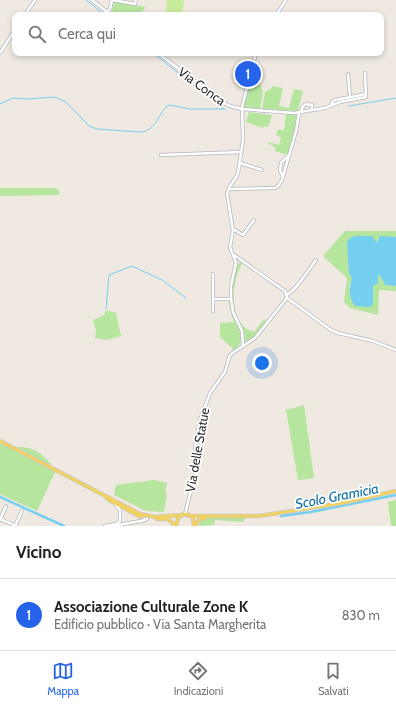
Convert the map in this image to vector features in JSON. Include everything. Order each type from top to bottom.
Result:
[{"type":"main road","points":[[0,441],[145,516],[155,517],[183,514],[190,516],[267,515],[342,503],[396,491]]},
{"type":"main road","points":[[92,489],[138,515],[147,518],[167,519],[176,526]]},
{"type":"main road","points":[[176,526],[177,519],[183,514]]},
{"type":"main road","points":[[194,526],[203,518],[214,515]]},
{"type":"main road","points":[[190,516],[194,520],[194,526]]},
{"type":"street","points":[[27,12],[35,0]]},
{"type":"street","points":[[92,0],[107,12],[110,9],[112,0],[135,4],[136,0]]},
{"type":"street","points":[[278,12],[286,0]]},
{"type":"street","points":[[0,53],[12,35]]},
{"type":"street","name":"Via Conca","points":[[162,56],[222,102],[230,106],[242,109],[300,113]]},
{"type":"street","points":[[255,56],[242,109],[243,134],[240,163],[237,176],[228,189],[227,200],[233,229],[230,244],[231,251],[237,260],[244,262],[285,291],[287,296],[333,332],[373,341],[396,350]]},
{"type":"street","points":[[300,113],[331,106],[350,99],[366,97],[365,73]]},
{"type":"street","points":[[348,74],[350,99]]},
{"type":"street","points":[[228,189],[275,188],[279,185],[283,178],[303,106],[306,104],[312,105],[312,110]]},
{"type":"street","points":[[161,155],[241,152]]},
{"type":"street","points":[[283,178],[280,170],[281,163],[290,154]]},
{"type":"street","points":[[240,163],[262,170]]},
{"type":"street","points":[[233,229],[242,235],[254,220]]},
{"type":"street","points":[[237,260],[231,286],[231,300],[233,312],[242,331],[243,346]]},
{"type":"street","name":"Via delle Statue","points":[[183,514],[195,475],[196,443],[204,406],[213,387],[225,372],[230,356],[255,338],[316,260]]},
{"type":"street","points":[[213,274],[213,311]]},
{"type":"street","points":[[213,299],[231,300]]},
{"type":"street","points":[[105,526],[117,524],[120,521],[120,510],[115,503]]},
{"type":"street","points":[[6,506],[0,519],[15,526],[22,510]]},
{"type":"street","points":[[112,526],[141,521],[147,518]]},
{"type":"green space","points":[[167,0],[184,0],[182,12],[166,12]]},
{"type":"green space","points":[[114,2],[146,7],[142,12],[112,11]]},
{"type":"green space","points":[[250,83],[261,85],[263,92],[260,109],[243,107]]},
{"type":"green space","points":[[272,86],[283,88],[279,106],[289,108],[294,89],[303,91],[298,111],[262,109],[265,92],[272,88]]},
{"type":"green space","points":[[249,112],[272,115],[268,127],[264,126],[263,128],[246,122]]},
{"type":"green space","points":[[286,114],[294,114],[296,116],[297,124],[288,155],[274,151],[276,148],[268,143],[279,145],[281,137],[276,135],[278,129],[284,131]]},
{"type":"green space","points":[[0,188],[56,188],[60,192],[58,195],[0,196]]},
{"type":"green space","points":[[345,231],[396,231],[396,237],[380,237],[355,274],[349,288],[373,285],[378,274],[385,285],[396,286],[396,291],[379,290],[378,315],[350,308],[344,302],[347,278],[323,256]]},
{"type":"green space","points":[[243,262],[239,270],[234,291],[235,312],[239,321],[245,328],[254,332],[264,319],[266,321],[255,337],[248,341],[245,341],[233,309],[232,302],[232,281],[236,268],[239,263]]},
{"type":"green space","points":[[229,301],[241,337],[240,343],[235,350],[220,337],[220,323],[234,322]]},
{"type":"green space","points":[[106,310],[116,313],[121,336],[107,340],[95,338],[96,330],[93,320],[104,315]]},
{"type":"green space","points":[[304,405],[314,478],[298,480],[286,410]]},
{"type":"green space","points":[[0,444],[9,447],[55,472],[37,511],[0,494]]},
{"type":"green space","points":[[16,447],[37,451],[45,457],[52,466]]},
{"type":"green space","points":[[154,480],[167,483],[164,512],[146,511],[114,495],[116,485]]},
{"type":"green space","points":[[396,500],[396,526],[391,526],[388,502]]},
{"type":"green space","points":[[209,517],[242,517],[245,519],[243,522],[215,520],[214,525],[198,526],[202,520]]},
{"type":"water","points":[[355,236],[372,236],[377,243],[380,236],[396,237],[396,286],[385,285],[378,274],[378,283],[373,286],[373,304],[370,307],[355,306],[350,296],[352,278],[349,273],[347,243],[349,239]]},
{"type":"waterway","points":[[86,0],[101,12]]},
{"type":"waterway","points":[[157,56],[224,109]]},
{"type":"waterway","points":[[0,104],[13,98],[28,99],[55,97],[66,102],[89,126],[97,129],[140,132],[153,126],[167,106],[170,105],[190,109],[225,109]]},
{"type":"waterway","points":[[349,106],[396,98]]},
{"type":"waterway","points":[[106,309],[109,275],[132,266],[162,280],[186,298]]},
{"type":"waterway","name":"Scolo Gramicia","points":[[281,516],[311,512],[396,495]]},
{"type":"waterway","name":"Scolo Gramicia","points":[[0,497],[64,526]]},
{"type":"place","name":"Associazione Culturale Zone K","points":[[248,74]]}]
